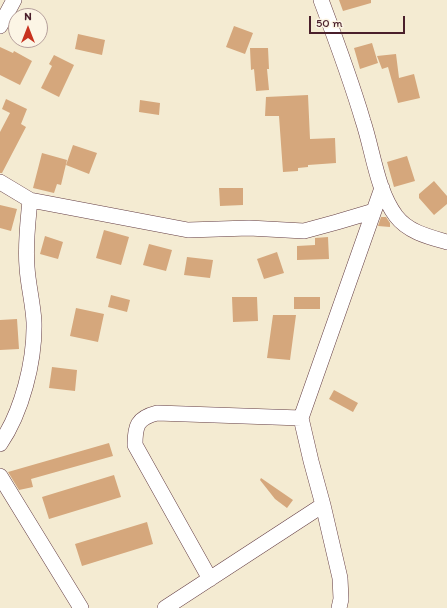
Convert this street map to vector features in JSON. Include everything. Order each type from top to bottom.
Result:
[{"type":"street","points":[[0,26],[14,0]]},
{"type":"street","points":[[320,0],[341,52],[364,122],[382,188],[389,204],[397,217],[409,228],[428,237],[447,242]]},
{"type":"street","points":[[0,182],[30,200],[188,230],[249,228],[304,230],[374,211]]},
{"type":"street","points":[[339,608],[341,599],[340,578],[323,505],[310,462],[300,418],[382,188]]},
{"type":"street","points":[[0,444],[9,431],[19,407],[31,360],[34,320],[26,248],[30,200]]},
{"type":"street","points":[[210,578],[135,444],[135,430],[140,420],[157,413],[300,418]]},
{"type":"street","points":[[0,476],[81,608]]},
{"type":"street","points":[[166,608],[323,505]]},
{"type":"building","points":[[339,0],[371,0],[371,3],[343,11]]},
{"type":"building","points":[[234,26],[253,33],[245,54],[226,47]]},
{"type":"building","points":[[78,34],[105,40],[102,55],[75,49]]},
{"type":"building","points":[[372,43],[378,63],[360,69],[354,48]]},
{"type":"building","points":[[0,47],[13,53],[14,51],[32,61],[20,85],[0,75]]},
{"type":"building","points":[[250,48],[268,48],[269,69],[267,69],[269,90],[256,91],[254,69],[251,70]]},
{"type":"building","points":[[396,54],[399,78],[414,74],[420,98],[398,103],[388,67],[382,69],[377,56]]},
{"type":"building","points":[[54,55],[74,65],[59,97],[41,88],[52,66],[49,64]]},
{"type":"building","points":[[308,95],[310,139],[335,138],[336,163],[308,165],[308,167],[298,168],[298,171],[283,172],[279,116],[265,116],[266,97]]},
{"type":"building","points":[[6,99],[27,109],[21,124],[26,127],[2,173],[0,173],[0,132],[10,113],[2,109]]},
{"type":"building","points":[[140,100],[160,103],[159,115],[139,112]]},
{"type":"building","points":[[73,145],[97,153],[89,174],[66,165]]},
{"type":"building","points":[[42,153],[67,160],[61,185],[57,184],[54,193],[33,188]]},
{"type":"building","points":[[407,156],[415,181],[394,187],[387,162]]},
{"type":"building","points":[[434,181],[447,196],[447,204],[434,215],[419,198],[419,194]]},
{"type":"building","points":[[219,188],[243,188],[243,205],[220,206]]},
{"type":"building","points":[[0,205],[17,209],[11,231],[0,228]]},
{"type":"building","points":[[381,217],[386,217],[390,223],[390,227],[378,226]]},
{"type":"building","points":[[104,230],[129,237],[121,265],[96,258]]},
{"type":"building","points":[[45,236],[63,242],[58,259],[40,254]]},
{"type":"building","points":[[328,237],[329,259],[297,260],[297,246],[315,245],[315,238]]},
{"type":"building","points":[[149,244],[172,250],[166,271],[143,265]]},
{"type":"building","points":[[277,252],[284,273],[264,279],[257,259]]},
{"type":"building","points":[[187,257],[213,260],[210,278],[184,275]]},
{"type":"building","points":[[111,295],[130,300],[127,312],[108,307]]},
{"type":"building","points":[[232,297],[257,297],[258,321],[233,322]]},
{"type":"building","points":[[294,297],[320,297],[320,309],[294,309]]},
{"type":"building","points":[[76,308],[104,314],[98,342],[70,336]]},
{"type":"building","points":[[273,315],[296,315],[290,360],[267,358]]},
{"type":"building","points":[[17,319],[19,349],[0,350],[0,320]]},
{"type":"building","points":[[52,367],[77,370],[75,391],[49,388]]},
{"type":"building","points":[[334,390],[358,403],[353,412],[329,399]]},
{"type":"building","points":[[109,443],[113,456],[31,479],[33,487],[19,490],[8,472]]},
{"type":"building","points":[[114,475],[121,497],[49,519],[42,497]]},
{"type":"building","points":[[261,478],[293,500],[287,508],[275,499],[260,480]]},
{"type":"building","points":[[147,522],[153,544],[82,566],[75,544]]}]
